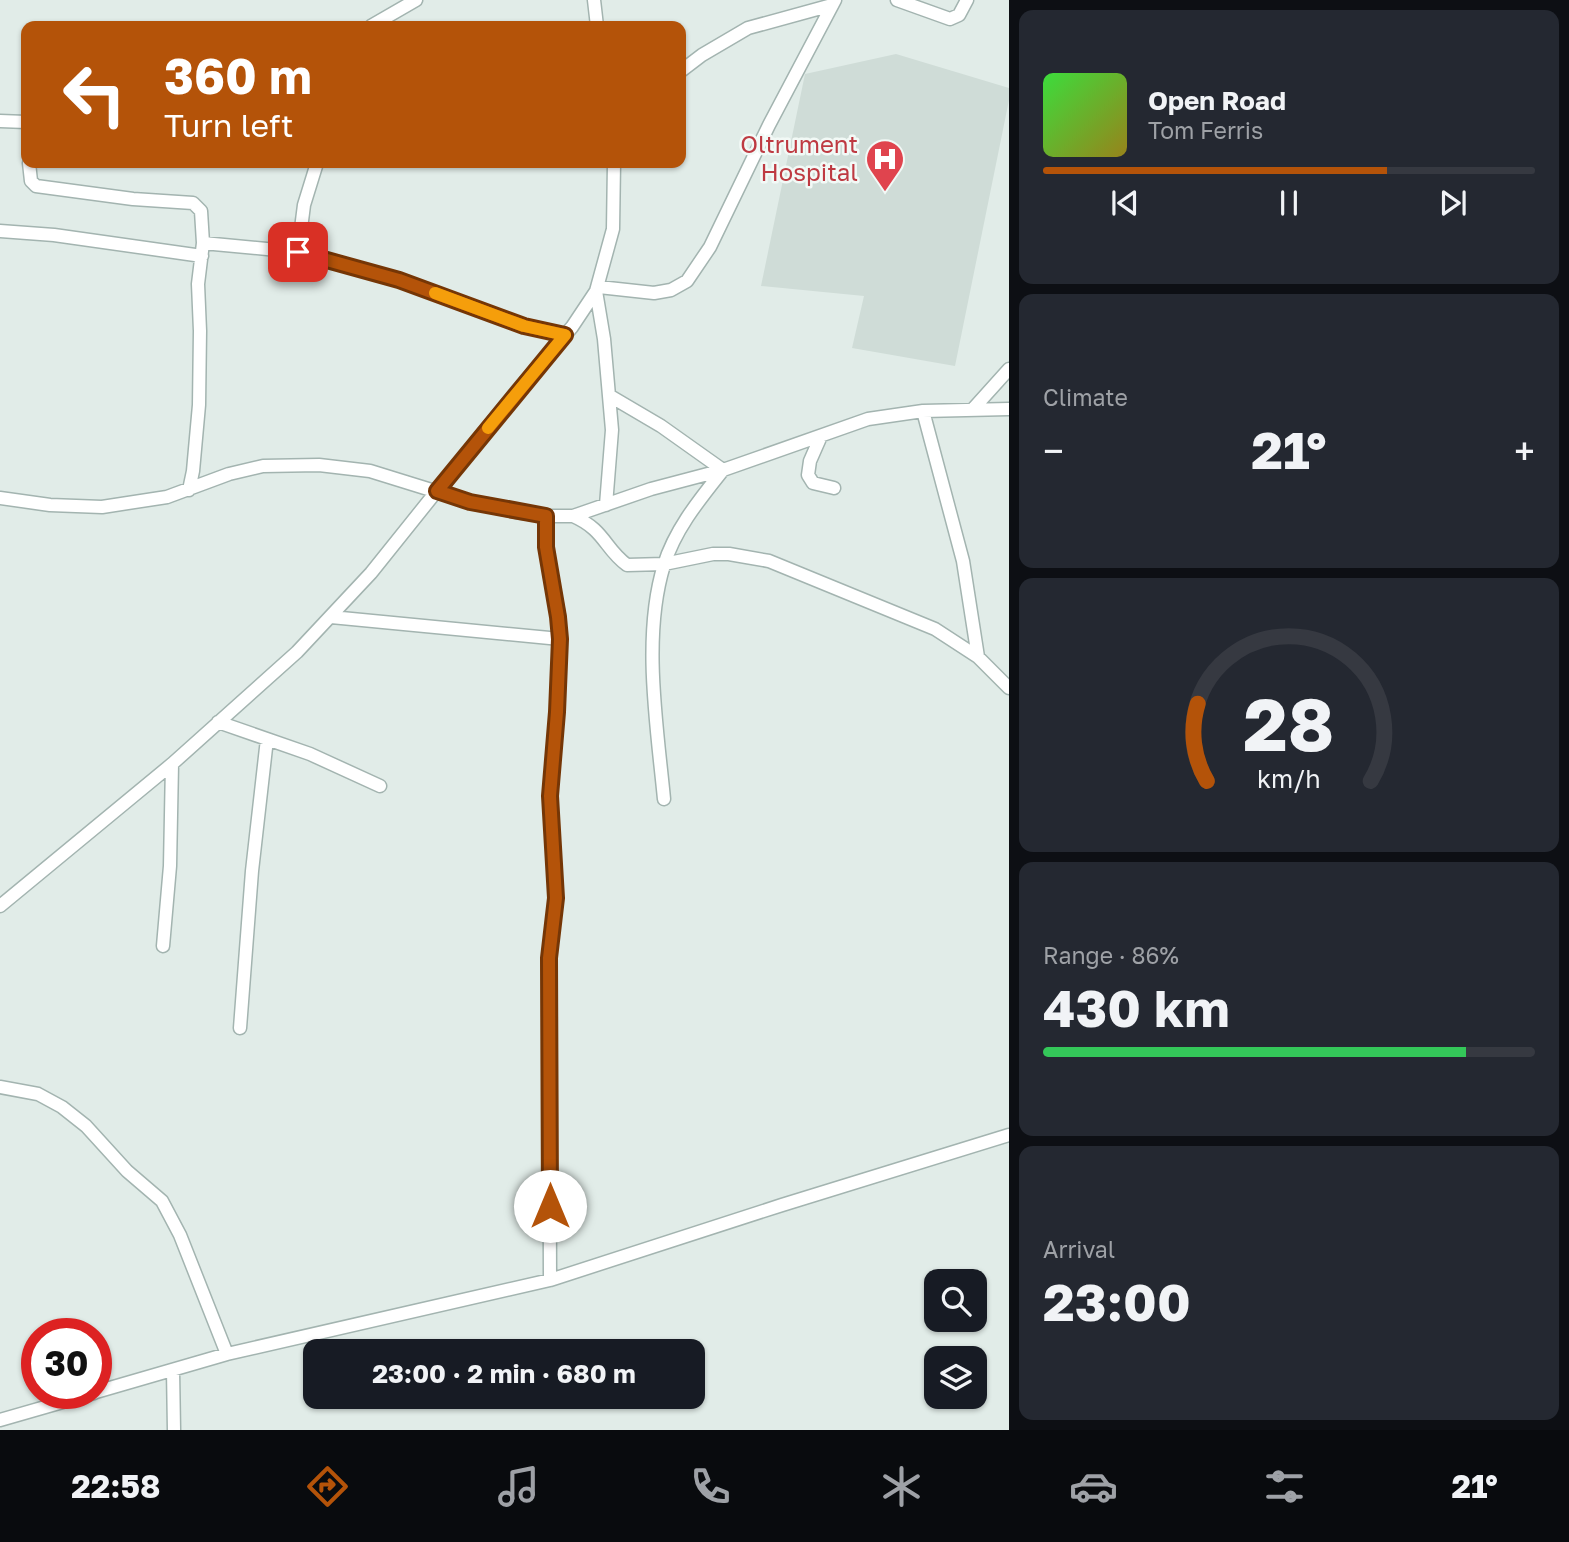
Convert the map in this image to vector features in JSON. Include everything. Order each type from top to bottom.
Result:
[{"type":"street","points":[[380,21],[416,0]]},
{"type":"street","points":[[594,0],[596,21]]},
{"type":"street","points":[[897,0],[950,19],[959,15],[967,0]]},
{"type":"street","points":[[686,67],[748,28],[833,3]]},
{"type":"street","points":[[598,289],[654,293],[671,290],[687,281],[710,247],[769,125],[833,3]]},
{"type":"street","points":[[0,121],[21,123]]},
{"type":"street","points":[[30,168],[31,181],[36,186],[132,199],[193,203],[201,211],[203,250],[198,284],[199,405],[190,490]]},
{"type":"street","points":[[298,252],[304,205],[315,168]]},
{"type":"street","points":[[606,505],[612,430],[598,289],[613,229],[614,168]]},
{"type":"street","points":[[0,231],[203,250],[298,252],[399,280],[524,326],[565,335]]},
{"type":"street","points":[[0,906],[172,764],[297,652],[331,617],[371,573],[565,335],[598,289]]},
{"type":"street","points":[[973,409],[1009,369]]},
{"type":"street","points":[[610,396],[661,426],[723,470]]},
{"type":"street","points":[[0,498],[50,505],[102,507],[167,497],[229,474],[263,466],[319,464],[370,471],[470,502],[546,516],[573,516],[651,489],[723,470],[869,419],[923,411],[1009,410]]},
{"type":"street","points":[[923,411],[963,561],[978,657]]},
{"type":"street","points":[[821,436],[810,461],[808,475],[813,483],[834,488]]},
{"type":"street","points":[[664,799],[654,667],[656,598],[664,564],[678,532],[723,470]]},
{"type":"street","points":[[546,516],[546,547],[560,639],[550,796],[556,898],[549,958],[550,1280]]},
{"type":"street","points":[[573,516],[600,533],[627,565],[664,564],[713,554],[769,561],[935,629],[978,657],[1009,688]]},
{"type":"street","points":[[331,617],[560,639]]},
{"type":"street","points":[[218,722],[310,754],[380,786]]},
{"type":"street","points":[[240,1028],[252,871],[267,739]]},
{"type":"street","points":[[163,946],[170,866],[172,764]]},
{"type":"street","points":[[0,1087],[38,1094],[62,1107],[86,1126],[127,1171],[162,1201],[180,1235],[227,1354]]},
{"type":"street","points":[[112,1388],[227,1354],[550,1280],[1009,1135]]},
{"type":"street","points":[[173,1370],[174,1430]]},
{"type":"street","points":[[0,1420],[39,1409]]},
{"type":"shaded area","name":"Oltrument Hospital","points":[[896,54],[1009,88],[1009,100],[955,366],[852,348],[864,296],[761,286],[805,74]]},
{"type":"slow traffic","points":[[435,293],[524,326],[565,335],[488,428]]},
{"type":"place","name":"Oltrument Hospital","points":[[885,193]]},
{"type":"route","points":[[298,252],[399,280],[524,326],[565,335],[437,491],[470,502],[546,516],[546,547],[560,639],[550,796],[556,898],[549,958],[550,1206]]}]
